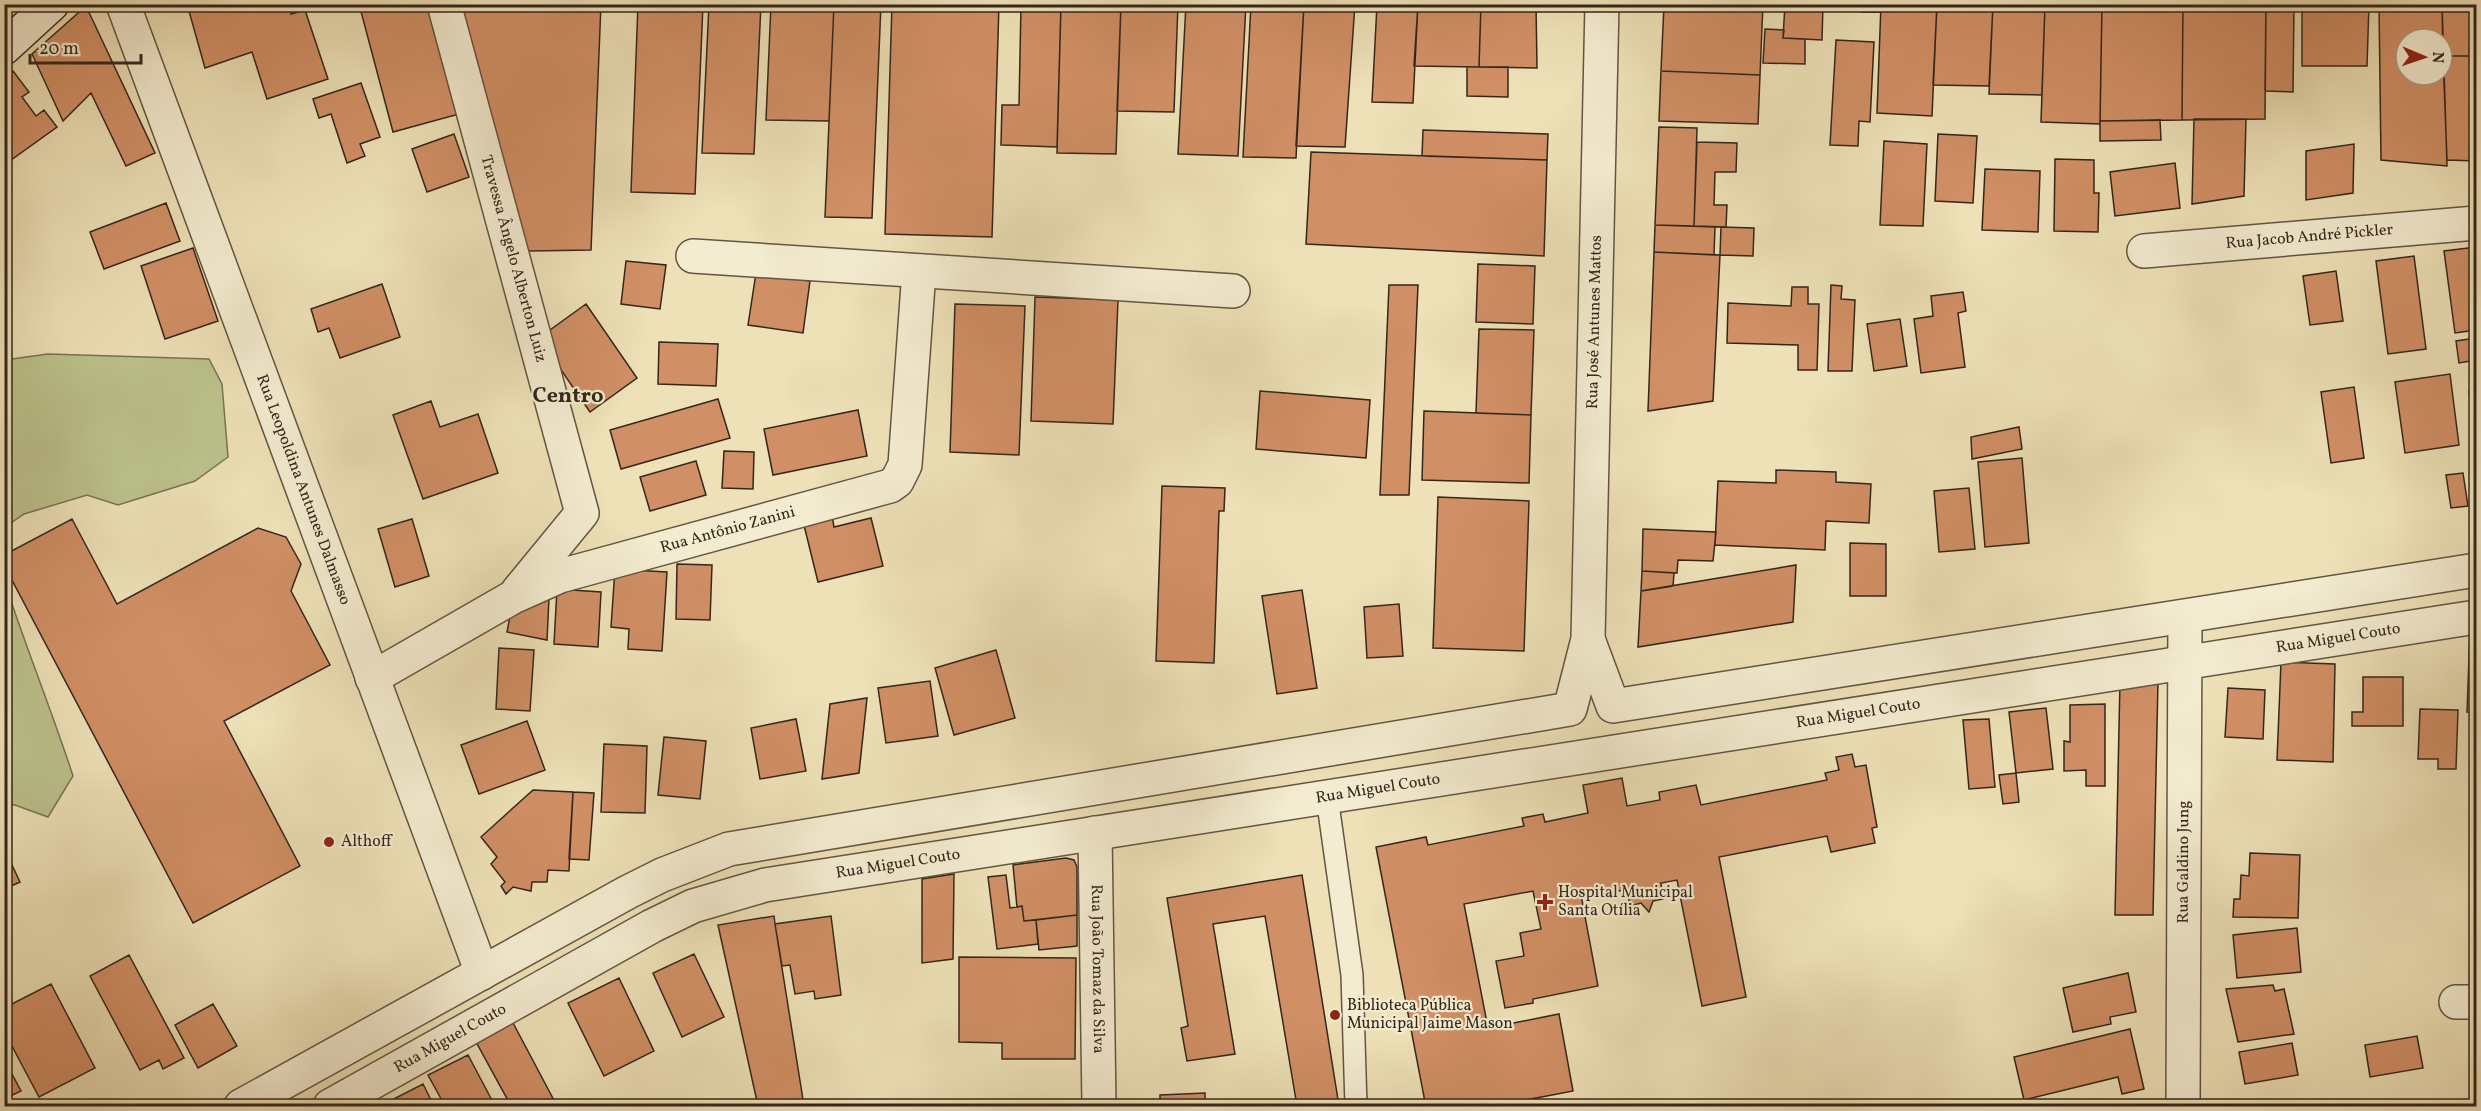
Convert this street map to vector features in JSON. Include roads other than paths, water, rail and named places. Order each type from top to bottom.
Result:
[{"type":"street","points":[[4,48],[52,4]]},
{"type":"street","name":"Rua Leopoldina Antunes Dalmasso","points":[[123,4],[482,973]]},
{"type":"street","name":"Travessa Ângelo Alberton Luiz","points":[[444,4],[582,513],[513,597]]},
{"type":"street","name":"Rua José Antunes Mattos","points":[[1570,709],[1588,639],[1602,4]]},
{"type":"street","name":"Rua Jacob André Pickler","points":[[2144,251],[2476,223]]},
{"type":"street","points":[[693,256],[1233,291]]},
{"type":"street","name":"Rua Antônio Zanini","points":[[372,678],[513,597],[579,570],[881,491],[897,481],[905,465],[920,271]]},
{"type":"street","points":[[1613,706],[2476,570]]},
{"type":"street","name":"Rua Galdino Jung","points":[[2182,1107],[2185,616]]},
{"type":"street","name":"Rua Miguel Couto","points":[[330,1107],[672,916],[724,895],[765,885],[2476,617]]},
{"type":"street","name":"Rua José Antunes Mattos","points":[[1588,639],[1613,706]]},
{"type":"street","points":[[1858,668],[1863,713]]},
{"type":"street","points":[[251,1104],[482,973],[662,875],[729,849],[1570,709],[1577,703],[1595,698],[1613,706],[1619,713],[1622,731],[1614,747],[1598,756],[1579,753],[1572,746],[1564,728],[1570,709]]},
{"type":"street","name":"Rua João Tomaz da Silva","points":[[1095,833],[1099,1107]]},
{"type":"street","points":[[752,845],[765,885]]},
{"type":"street","points":[[482,973],[473,985],[473,999],[482,1010],[496,1012],[502,1010]]},
{"type":"lane","points":[[1328,797],[1352,975],[1356,1107]]},
{"type":"place","name":"Althoff","points":[[329,842]]},
{"type":"place","name":"Hospital Municipal Santa Otília","points":[[1545,902]]},
{"type":"place","name":"Biblioteca Pública Municipal Jaime Mason","points":[[1335,1015]]},
{"type":"district","name":"Centro","points":[[568,396]]}]
